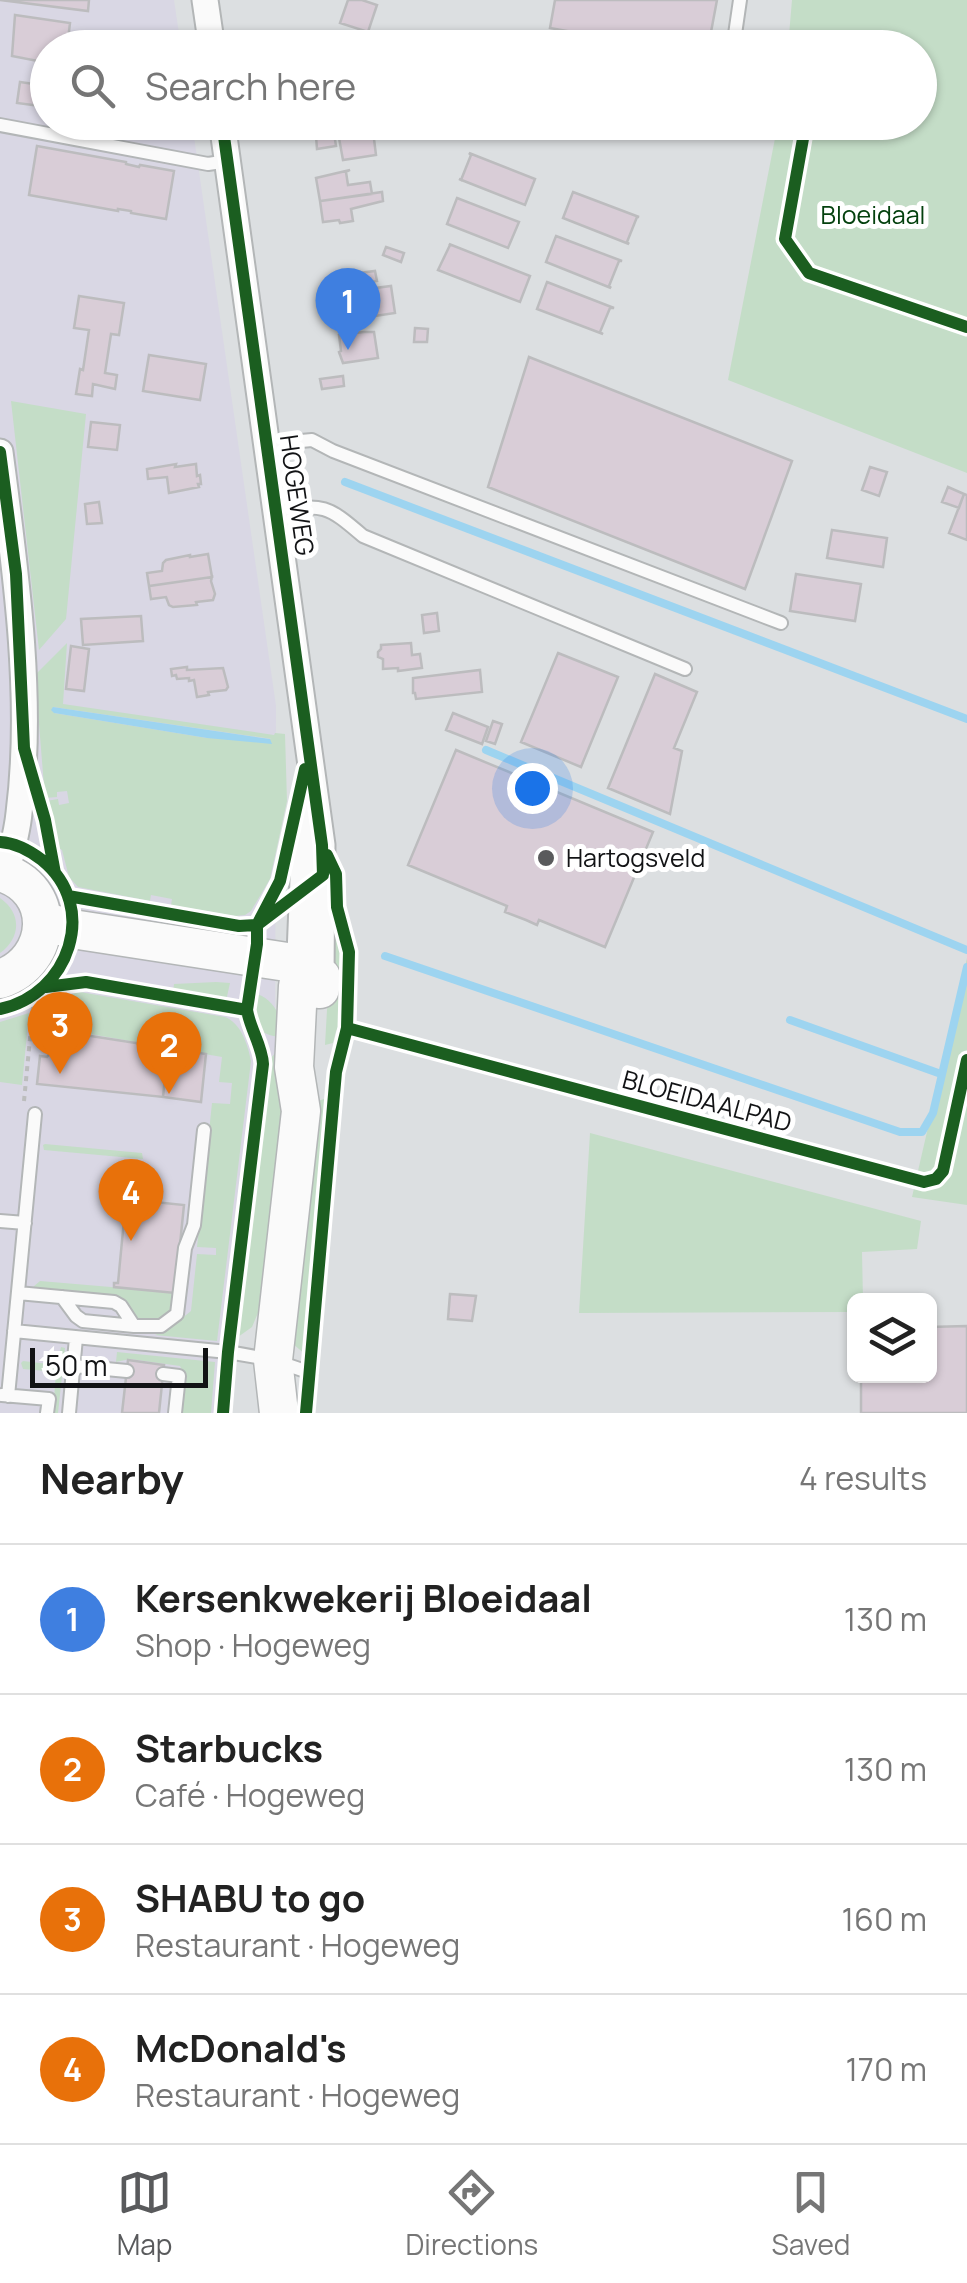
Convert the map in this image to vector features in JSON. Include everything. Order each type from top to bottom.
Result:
[{"type":"street","points":[[205,0],[209,30]]},
{"type":"street","name":"HOGEWEG","points":[[225,140],[322,845],[294,1067],[301,1111],[273,1360],[279,1413]]},
{"type":"street","points":[[0,452],[16,574],[24,748],[19,816],[3,873],[17,879],[35,897],[49,940]]},
{"type":"street","points":[[49,940],[306,976]]},
{"type":"street","points":[[9,992],[24,967],[49,940]]},
{"type":"street","name":"HOGEWEG","points":[[258,1413],[260,1392],[273,1360]]},
{"type":"lane","points":[[736,30],[740,0]]},
{"type":"lane","points":[[0,125],[30,131]]},
{"type":"lane","points":[[80,140],[208,164],[228,161]]},
{"type":"lane","points":[[268,444],[312,440],[333,452],[781,623]]},
{"type":"lane","points":[[277,512],[314,506],[328,510],[363,536],[685,669]]},
{"type":"lane","points":[[35,1114],[4,1395],[48,1406]]},
{"type":"lane","points":[[62,1296],[83,1320],[150,1328],[162,1326],[177,1314],[185,1248],[194,1225],[204,1130]]},
{"type":"lane","points":[[0,1221],[24,1223]]},
{"type":"lane","points":[[18,1293],[118,1304],[134,1326]]},
{"type":"lane","points":[[14,1331],[228,1352],[273,1360],[310,1374]]},
{"type":"lane","points":[[69,1413],[76,1338]]},
{"type":"lane","points":[[74,1366],[127,1371]]},
{"type":"lane","points":[[163,1374],[179,1376],[176,1413]]},
{"type":"path","points":[[9,992],[46,987],[56,976],[49,940]]},
{"type":"path","points":[[125,988],[161,995]]},
{"type":"shaded area","points":[[0,0],[174,0],[178,30],[30,30],[30,140],[194,140],[276,706],[275,1070],[229,1413],[0,1413]]},
{"type":"green space","name":"Bloeidaal","points":[[792,0],[967,0],[967,473],[728,380],[775,140],[937,140],[937,30],[789,30]]},
{"type":"green space","points":[[11,401],[86,414],[66,619],[39,650]]},
{"type":"green space","points":[[67,643],[63,704],[285,734],[287,801],[270,879],[251,911],[235,916],[171,905],[172,899],[151,895],[150,901],[78,887],[69,877],[62,850],[55,846],[46,801],[58,799],[59,805],[69,803],[67,791],[45,798],[35,675]],"holes":[[[53,707],[272,739],[207,738],[54,713]]]},
{"type":"green space","points":[[0,898],[12,911],[16,925],[12,940],[0,953]]},
{"type":"green space","points":[[333,905],[346,954],[344,1020],[333,1043],[325,1045]]},
{"type":"green space","points":[[967,958],[967,1205],[912,1197]]},
{"type":"green space","points":[[230,983],[226,1001],[173,992],[174,984]]},
{"type":"green space","points":[[80,992],[225,1017],[235,1024],[246,1042],[251,1061],[217,1341],[155,1335],[191,1311],[197,1254],[216,1255],[216,1248],[197,1247],[212,1103],[230,1104],[232,1083],[219,1082],[222,1057],[84,1033],[61,1041],[33,1038],[35,1009]]},
{"type":"green space","points":[[257,994],[274,1006],[287,1038],[258,1027]]},
{"type":"green space","points":[[29,1013],[22,1085],[0,1082],[0,1022]]},
{"type":"green space","points":[[276,1052],[288,1055],[260,1308],[252,1327],[238,1337],[271,1058]]},
{"type":"green space","points":[[329,1099],[310,1354],[306,1355],[292,1343],[318,1101]]},
{"type":"green space","points":[[590,1133],[921,1221],[917,1249],[862,1252],[863,1293],[847,1293],[847,1312],[579,1313]]},
{"type":"green space","points":[[45,1144],[142,1153],[143,1159],[44,1150]]},
{"type":"green space","points":[[40,1281],[175,1291],[173,1308],[161,1321],[139,1321],[123,1301],[34,1289]]},
{"type":"green space","points":[[61,1347],[65,1348],[58,1413],[53,1413],[56,1372],[23,1369],[21,1363],[57,1365]]},
{"type":"green space","points":[[117,1352],[215,1362],[211,1413],[182,1413],[185,1376],[180,1366],[130,1359],[116,1362]]},
{"type":"water","points":[[53,707],[270,739],[272,744],[207,738],[54,713]]},
{"type":"building","points":[[0,0],[89,0],[88,11]]},
{"type":"building","points":[[348,0],[377,5],[369,30],[340,23]]},
{"type":"building","points":[[555,0],[717,0],[711,30],[550,28]]},
{"type":"building","points":[[15,15],[70,23],[69,30],[30,30],[30,60],[12,56]]},
{"type":"building","points":[[20,82],[30,83],[30,105],[17,103]]},
{"type":"building","points":[[316,140],[335,140],[336,146],[317,149]]},
{"type":"building","points":[[339,140],[374,140],[376,155],[343,160]]},
{"type":"building","points":[[37,146],[174,171],[166,219],[29,195]]},
{"type":"building","points":[[469,153],[535,179],[525,205],[461,180]]},
{"type":"building","points":[[350,170],[346,172],[348,185],[370,182],[372,194],[320,201],[316,178]]},
{"type":"building","points":[[382,192],[383,201],[351,209],[353,221],[323,222],[320,201]]},
{"type":"building","points":[[573,192],[639,217],[629,244],[563,218]]},
{"type":"building","points":[[457,198],[519,222],[508,248],[447,224]]},
{"type":"building","points":[[556,236],[622,261],[611,288],[546,262]]},
{"type":"building","points":[[449,244],[530,276],[520,302],[438,270]]},
{"type":"building","points":[[386,247],[404,253],[401,262],[383,255]]},
{"type":"building","points":[[375,271],[377,281],[344,286],[342,275]]},
{"type":"building","points":[[547,282],[614,308],[610,308],[600,332],[603,334],[537,309]]},
{"type":"building","points":[[391,286],[395,313],[348,320],[344,292]]},
{"type":"building","points":[[79,296],[124,303],[119,335],[111,334],[105,373],[117,375],[115,389],[93,384],[92,396],[76,394],[89,330],[74,328]]},
{"type":"building","points":[[415,328],[428,329],[427,342],[414,342]]},
{"type":"building","points":[[374,332],[378,358],[343,363],[339,335]]},
{"type":"building","points":[[149,355],[206,364],[200,400],[143,391]]},
{"type":"building","points":[[529,357],[792,461],[745,589],[488,487]]},
{"type":"building","points":[[343,376],[344,386],[322,389],[320,379]]},
{"type":"building","points":[[91,422],[120,425],[117,450],[88,447]]},
{"type":"building","points":[[176,464],[175,467],[196,464],[199,487],[169,493],[167,477],[148,479],[147,469]]},
{"type":"building","points":[[870,467],[887,472],[879,496],[862,490]]},
{"type":"building","points":[[948,487],[964,494],[959,508],[942,502]]},
{"type":"building","points":[[964,494],[967,495],[967,540],[949,533]]},
{"type":"building","points":[[99,502],[102,523],[87,524],[85,504]]},
{"type":"building","points":[[832,530],[887,538],[883,567],[827,558]]},
{"type":"building","points":[[208,554],[212,577],[149,586],[147,573],[162,571],[166,560]]},
{"type":"building","points":[[796,574],[861,584],[855,621],[790,611]]},
{"type":"building","points":[[212,577],[213,600],[173,607],[166,597],[151,599],[149,586]]},
{"type":"building","points":[[437,613],[439,631],[424,633],[422,615]]},
{"type":"building","points":[[141,616],[143,641],[83,645],[81,619]]},
{"type":"building","points":[[411,643],[412,655],[420,654],[422,668],[383,669],[383,659],[378,657],[381,645]]},
{"type":"building","points":[[71,646],[89,649],[84,691],[66,689]]},
{"type":"building","points":[[558,653],[618,677],[581,767],[521,742]]},
{"type":"building","points":[[223,668],[228,687],[197,697],[194,680],[172,676],[171,669]]},
{"type":"building","points":[[480,670],[482,692],[416,699],[413,693],[413,678]]},
{"type":"building","points":[[655,674],[697,692],[674,748],[682,751],[670,814],[608,788]]},
{"type":"building","points":[[453,713],[488,727],[482,744],[446,730]]},
{"type":"building","points":[[493,721],[502,724],[495,744],[486,741]]},
{"type":"building","points":[[456,750],[653,832],[605,947],[539,920],[537,925],[505,912],[507,906],[408,865]]},
{"type":"building","points":[[78,1034],[168,1048],[163,1097],[37,1084],[40,1056],[47,1057],[61,1040]]},
{"type":"building","points":[[168,1048],[206,1054],[201,1102],[163,1097]]},
{"type":"building","points":[[126,1199],[184,1205],[175,1293],[114,1287],[118,1283]]},
{"type":"building","points":[[450,1294],[476,1296],[472,1321],[448,1319]]},
{"type":"building","points":[[967,1326],[967,1413],[861,1413],[861,1383],[937,1383],[937,1327]]},
{"type":"building","points":[[128,1360],[164,1365],[159,1413],[122,1413]]},
{"type":"waterway","points":[[345,482],[967,719]]},
{"type":"waterway","points":[[486,750],[967,950]]},
{"type":"waterway","points":[[385,956],[900,1132],[922,1132],[933,1113],[967,967]]},
{"type":"waterway","points":[[790,1020],[941,1074]]},
{"type":"cycle path","points":[[68,896],[239,926],[257,925],[323,875],[224,140]]},
{"type":"cycle path","points":[[803,140],[785,239],[809,273],[967,327]]},
{"type":"cycle path","points":[[0,452],[16,574],[24,748],[45,820],[55,873]]},
{"type":"cycle path","points":[[223,1413],[263,1064],[247,1010],[257,925],[280,881],[305,769]]},
{"type":"cycle path","points":[[0,842],[32,853],[60,879],[70,901],[72,924],[69,947],[44,986],[24,1001],[0,1009]]},
{"type":"cycle path","points":[[306,1413],[336,1072],[347,1028],[349,952],[337,907],[336,874],[327,855]]},
{"type":"cycle path","points":[[46,987],[86,982],[247,1010]]},
{"type":"cycle path","name":"BLOEIDAALPAD","points":[[347,1028],[924,1182],[936,1179],[943,1171],[967,1060]]},
{"type":"place","name":"Kersenkwekerij Bloeidaal","points":[[348,350]]},
{"type":"place","name":"Hartogsveld","points":[[546,858]]},
{"type":"place","name":"SHABU to go","points":[[60,1074]]},
{"type":"place","name":"Starbucks","points":[[169,1094]]},
{"type":"place","name":"McDonald's","points":[[131,1241]]}]
